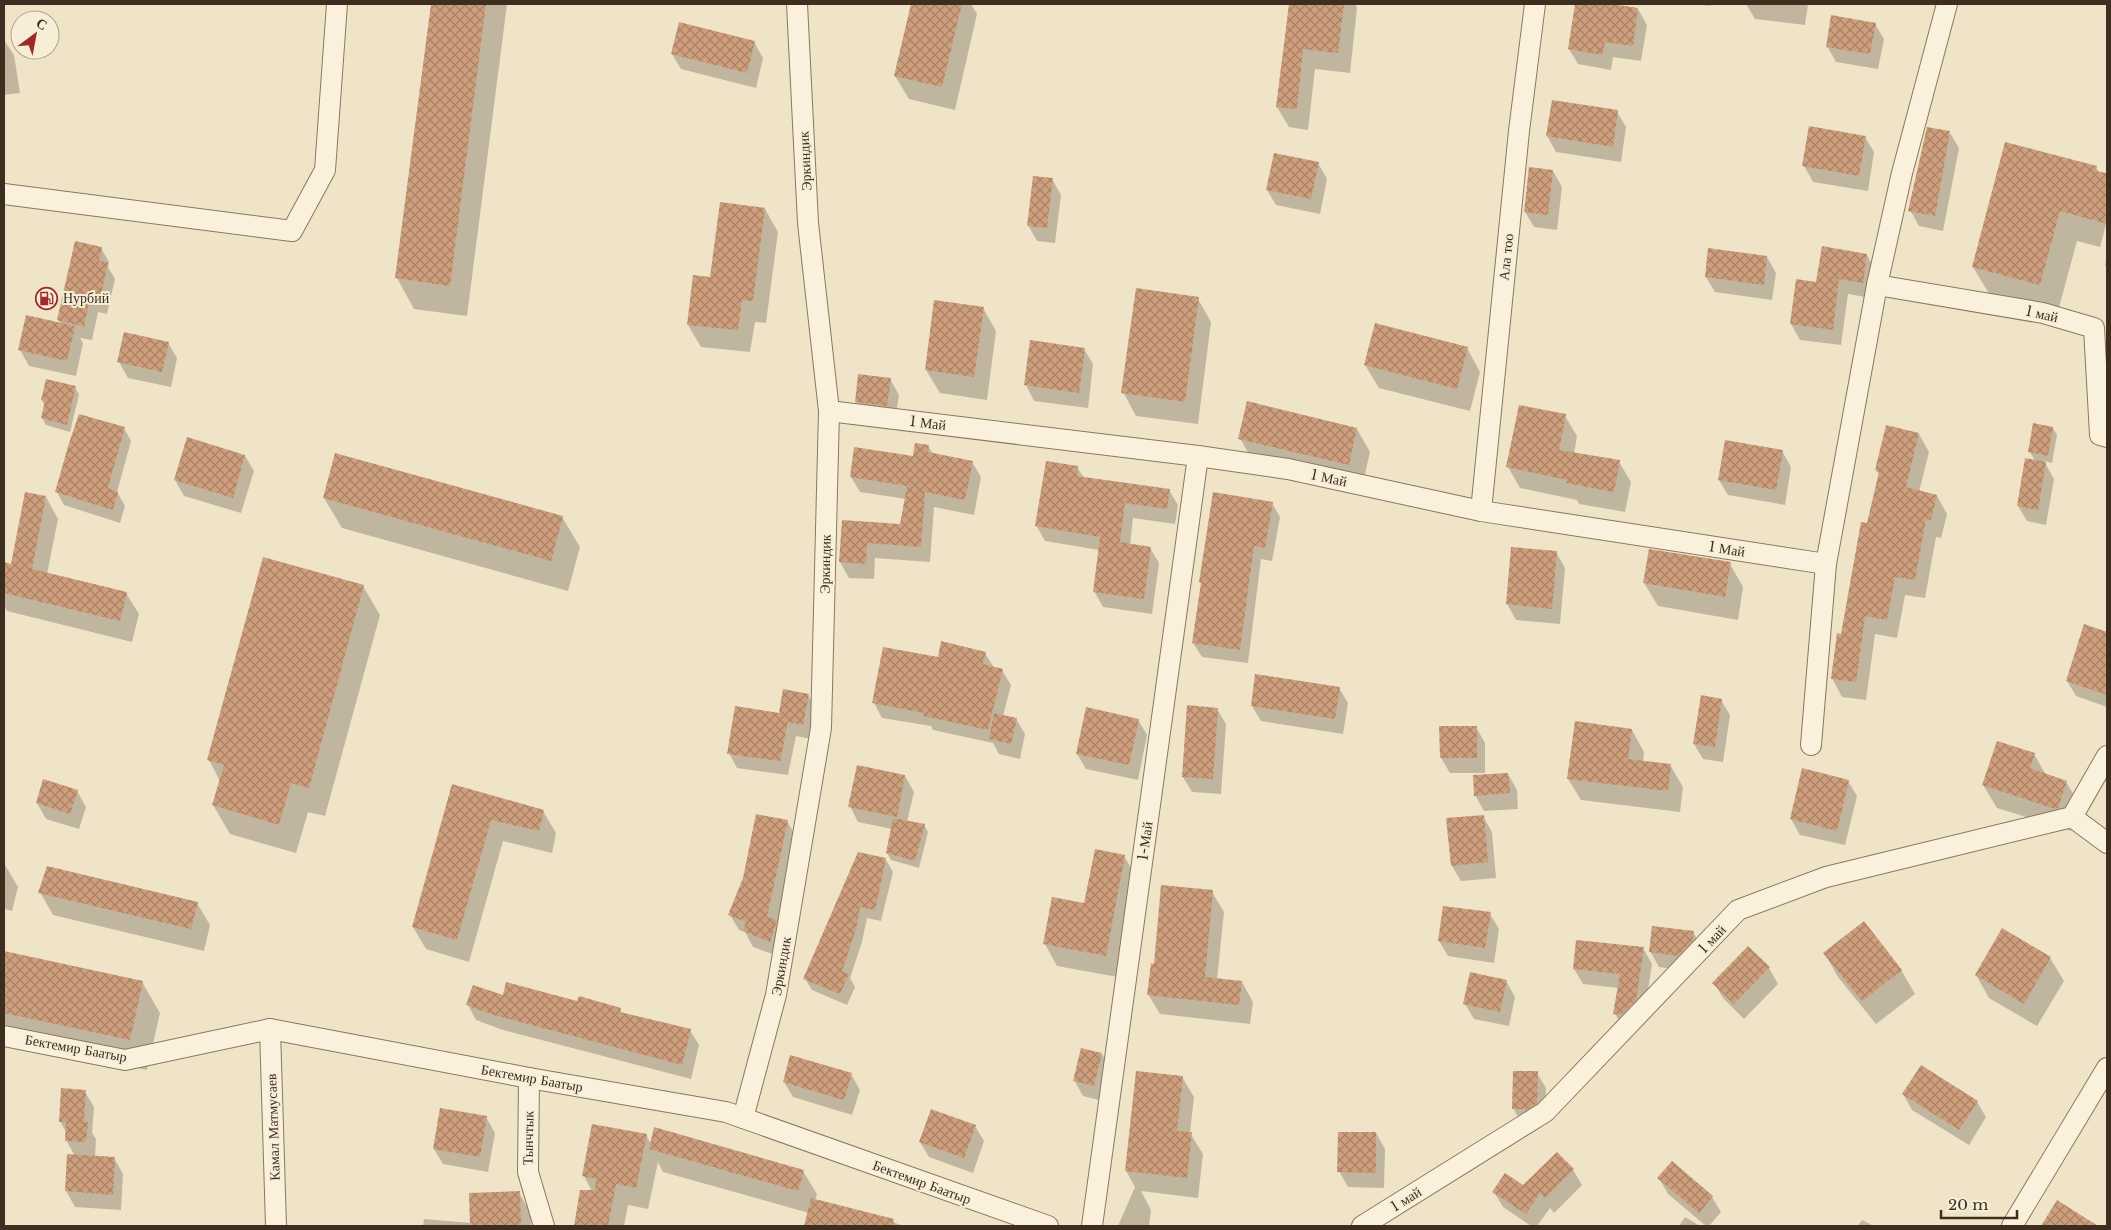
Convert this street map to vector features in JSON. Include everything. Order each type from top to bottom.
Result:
[{"type":"street","points":[[4,194],[292,232],[324,170],[337,4]]},
{"type":"street","name":"Эркиндик","points":[[743,1118],[776,995],[821,728],[829,411],[808,223],[797,4]]},
{"type":"street","name":"Ала тоо","points":[[1481,511],[1519,132],[1535,4]]},
{"type":"street","points":[[1811,745],[1826,564],[1877,285],[1902,173],[1947,4]]},
{"type":"street","name":"1 май","points":[[1877,285],[2042,312],[2094,328],[2100,435],[2107,437]]},
{"type":"street","name":"1 Май","points":[[829,411],[1198,456],[1288,469],[1481,511],[1826,564]]},
{"type":"street","name":"1-Май","points":[[1092,1226],[1198,456]]},
{"type":"street","points":[[2107,756],[2072,817],[2107,843]]},
{"type":"street","name":"1 май","points":[[1362,1226],[1546,1112],[1738,910],[1826,877],[2072,817]]},
{"type":"street","name":"Бектемир Баатыр","points":[[4,1036],[126,1060],[270,1029],[529,1078],[726,1112],[1048,1226]]},
{"type":"street","name":"Камал Матмусаев","points":[[270,1029],[276,1226]]},
{"type":"street","points":[[2012,1226],[2107,1068]]},
{"type":"street","name":"Тынчтык","points":[[529,1078],[528,1172],[544,1226]]},
{"type":"building","points":[[431,4],[486,4],[450,286],[395,278]]},
{"type":"building","points":[[911,4],[962,4],[942,87],[894,76]]},
{"type":"building","points":[[1289,4],[1344,4],[1338,53],[1303,49],[1297,109],[1276,107]]},
{"type":"building","points":[[1575,4],[1612,4],[1638,8],[1633,46],[1605,42],[1602,55],[1568,49]]},
{"type":"building","points":[[1831,15],[1876,23],[1870,54],[1826,47]]},
{"type":"building","points":[[679,22],[755,41],[747,73],[671,54]]},
{"type":"building","points":[[1552,100],[1618,110],[1613,147],[1546,136]]},
{"type":"building","points":[[1809,126],[1866,136],[1859,176],[1802,166]]},
{"type":"building","points":[[1927,127],[1950,131],[1935,216],[1908,211]]},
{"type":"building","points":[[2005,142],[2097,166],[2095,171],[2107,173],[2107,224],[2060,211],[2040,285],[1972,267]]},
{"type":"building","points":[[1274,153],[1319,162],[1311,199],[1266,190]]},
{"type":"building","points":[[1529,167],[1553,170],[1548,215],[1524,212]]},
{"type":"building","points":[[1033,176],[1053,178],[1047,228],[1027,226]]},
{"type":"building","points":[[720,202],[765,208],[753,301],[742,300],[738,330],[687,325],[693,275],[710,277]]},
{"type":"building","points":[[75,241],[102,247],[99,261],[108,263],[100,300],[90,298],[84,327],[57,320]]},
{"type":"building","points":[[1822,246],[1867,254],[1863,283],[1839,279],[1833,330],[1790,324],[1796,279],[1816,282]]},
{"type":"building","points":[[1708,248],[1767,256],[1764,285],[1705,277]]},
{"type":"building","points":[[1136,288],[1199,297],[1185,402],[1121,393]]},
{"type":"building","points":[[934,300],[984,307],[974,377],[925,370]]},
{"type":"building","points":[[26,315],[75,326],[67,361],[18,350]]},
{"type":"building","points":[[1375,323],[1468,347],[1457,389],[1364,365]]},
{"type":"building","points":[[124,332],[169,342],[162,372],[117,362]]},
{"type":"building","points":[[1030,340],[1085,348],[1079,393],[1024,385]]},
{"type":"building","points":[[858,374],[891,378],[887,406],[855,402]]},
{"type":"building","points":[[46,379],[76,386],[67,425],[41,418],[45,401],[41,400]]},
{"type":"building","points":[[1247,401],[1357,428],[1349,465],[1238,439]]},
{"type":"building","points":[[1519,405],[1566,414],[1559,450],[1620,460],[1614,492],[1566,483],[1567,480],[1506,467]]},
{"type":"building","points":[[79,414],[125,427],[108,488],[118,492],[113,510],[55,492]]},
{"type":"building","points":[[2033,423],[2053,427],[2048,456],[2028,452]]},
{"type":"building","points":[[1886,425],[1919,433],[1906,487],[1937,495],[1931,520],[1926,519],[1915,580],[1895,577],[1887,620],[1865,616],[1856,682],[1831,679],[1837,633],[1841,634],[1861,522],[1867,523],[1879,472],[1875,470]]},
{"type":"building","points":[[187,437],[245,455],[233,498],[174,480]]},
{"type":"building","points":[[1725,440],[1783,450],[1776,490],[1718,480]]},
{"type":"building","points":[[915,443],[929,445],[928,452],[973,461],[965,500],[925,492],[921,547],[867,543],[866,564],[839,562],[842,520],[900,524],[907,486],[850,477],[854,447],[913,456]]},
{"type":"building","points":[[335,453],[563,516],[551,561],[323,498]]},
{"type":"building","points":[[2025,458],[2046,462],[2038,510],[2017,506]]},
{"type":"building","points":[[1046,461],[1078,466],[1077,476],[1170,489],[1167,509],[1125,503],[1120,542],[1151,547],[1144,599],[1093,592],[1100,537],[1035,526]]},
{"type":"building","points":[[25,492],[46,496],[32,569],[127,592],[120,621],[4,593],[4,562],[11,564]]},
{"type":"building","points":[[1213,492],[1273,502],[1265,548],[1254,546],[1240,650],[1192,643]]},
{"type":"building","points":[[1511,547],[1557,551],[1552,609],[1506,604]]},
{"type":"building","points":[[1649,549],[1731,562],[1725,597],[1643,583]]},
{"type":"building","points":[[263,557],[364,585],[309,788],[291,783],[279,825],[212,805],[224,765],[207,760]]},
{"type":"building","points":[[2084,624],[2107,632],[2107,695],[2066,681]]},
{"type":"building","points":[[941,641],[986,652],[983,664],[1003,669],[988,730],[924,716],[924,713],[872,703],[883,647],[938,657]]},
{"type":"building","points":[[1255,674],[1340,687],[1335,719],[1251,706]]},
{"type":"building","points":[[783,689],[809,694],[803,725],[788,722],[780,761],[727,754],[735,706],[779,713]]},
{"type":"building","points":[[1701,695],[1722,699],[1715,747],[1693,744]]},
{"type":"building","points":[[1187,705],[1218,708],[1213,779],[1182,777]]},
{"type":"building","points":[[1086,707],[1139,719],[1129,765],[1076,754]]},
{"type":"building","points":[[994,713],[1017,718],[1011,744],[989,739]]},
{"type":"building","points":[[1575,721],[1632,729],[1628,759],[1671,764],[1668,791],[1567,779]]},
{"type":"building","points":[[1439,726],[1477,726],[1477,758],[1440,758]]},
{"type":"building","points":[[1997,741],[2035,753],[2030,768],[2067,781],[2058,808],[2055,809],[1982,785]]},
{"type":"building","points":[[857,765],[905,775],[897,817],[848,807]]},
{"type":"building","points":[[1802,768],[1849,780],[1837,831],[1790,819]]},
{"type":"building","points":[[1508,773],[1510,793],[1474,796],[1473,775]]},
{"type":"building","points":[[43,779],[78,790],[70,814],[36,803]]},
{"type":"building","points":[[452,784],[544,810],[539,831],[491,820],[457,940],[412,927]]},
{"type":"building","points":[[756,814],[788,820],[767,917],[777,920],[770,942],[743,931],[746,922],[728,915],[743,878]]},
{"type":"building","points":[[1484,815],[1488,862],[1451,866],[1446,818]]},
{"type":"building","points":[[893,818],[925,824],[915,861],[886,853]]},
{"type":"building","points":[[1095,849],[1125,855],[1106,956],[1043,944],[1052,897],[1084,903]]},
{"type":"building","points":[[858,852],[886,858],[875,910],[860,907],[856,929],[842,971],[849,974],[840,994],[803,979]]},
{"type":"building","points":[[47,866],[198,902],[191,929],[38,893]]},
{"type":"building","points":[[1161,885],[1213,890],[1205,977],[1242,981],[1239,1005],[1147,995],[1151,963],[1154,964]]},
{"type":"building","points":[[1443,906],[1491,912],[1485,948],[1438,941]]},
{"type":"building","points":[[1864,921],[1902,970],[1862,1001],[1823,953]]},
{"type":"building","points":[[1652,926],[1694,931],[1692,941],[1678,956],[1649,952]]},
{"type":"building","points":[[2002,928],[2051,957],[2024,1004],[1975,975]]},
{"type":"building","points":[[1576,940],[1644,947],[1636,1000],[1621,1015],[1613,1014],[1620,974],[1573,969]]},
{"type":"building","points":[[1748,946],[1770,967],[1734,1004],[1712,983]]},
{"type":"building","points":[[4,951],[143,981],[130,1040],[4,1013]]},
{"type":"building","points":[[1470,972],[1507,980],[1500,1012],[1463,1004]]},
{"type":"building","points":[[506,982],[577,1001],[579,996],[621,1008],[620,1012],[691,1029],[682,1065],[494,1015],[466,1005],[473,985],[503,995]]},
{"type":"building","points":[[1081,1048],[1102,1053],[1094,1086],[1073,1081]]},
{"type":"building","points":[[790,1055],[852,1073],[844,1100],[783,1082]]},
{"type":"building","points":[[1921,1065],[1978,1101],[1959,1130],[1902,1094]]},
{"type":"building","points":[[1136,1071],[1183,1076],[1177,1131],[1192,1132],[1187,1178],[1125,1171]]},
{"type":"building","points":[[1513,1071],[1538,1071],[1537,1103],[1528,1109],[1512,1109]]},
{"type":"building","points":[[61,1088],[86,1090],[84,1122],[88,1122],[86,1142],[65,1141],[66,1122],[59,1122]]},
{"type":"building","points":[[440,1108],[487,1116],[480,1157],[433,1149]]},
{"type":"building","points":[[931,1109],[976,1125],[964,1158],[919,1142]]},
{"type":"building","points":[[592,1124],[647,1134],[636,1188],[616,1184],[608,1226],[574,1226],[580,1190],[595,1190],[596,1179],[582,1176]]},
{"type":"building","points":[[654,1127],[804,1170],[798,1191],[649,1149]]},
{"type":"building","points":[[1338,1132],[1376,1132],[1376,1173],[1337,1172]]},
{"type":"building","points":[[1557,1152],[1574,1169],[1545,1198],[1540,1193],[1526,1214],[1492,1192],[1505,1173],[1523,1185]]},
{"type":"building","points":[[67,1154],[115,1157],[113,1195],[65,1191]]},
{"type":"building","points":[[1672,1161],[1713,1196],[1699,1213],[1657,1178]]},
{"type":"building","points":[[520,1191],[521,1226],[470,1226],[469,1193]]},
{"type":"building","points":[[811,1198],[894,1219],[893,1226],[804,1226]]},
{"type":"building","points":[[2057,1200],[2098,1226],[2041,1226]]},
{"type":"place","name":"Нурбий","points":[[47,298]]}]
